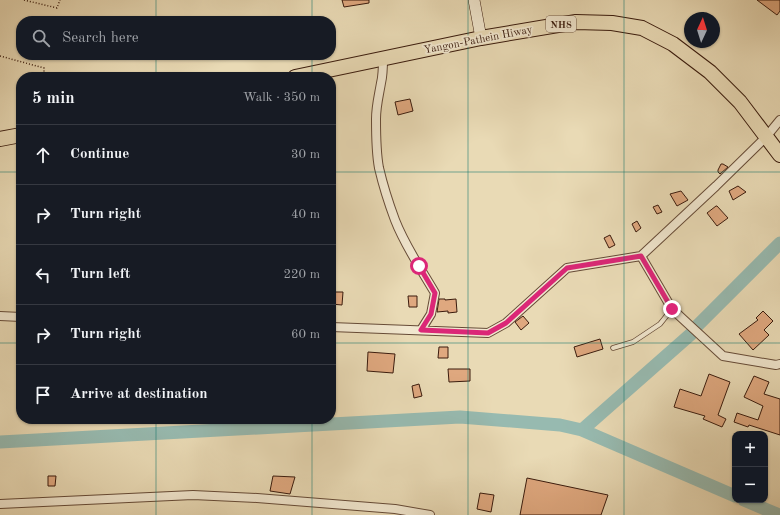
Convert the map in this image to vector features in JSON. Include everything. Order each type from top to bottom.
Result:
[{"type":"highway","name":"Yangon-Pathein Hiway","points":[[318,72],[481,38],[576,22],[612,23],[642,28],[673,44],[710,72],[740,102],[780,155]]},
{"type":"highway","points":[[0,139],[16,136]]},
{"type":"street","points":[[474,0],[481,38]]},
{"type":"street","points":[[383,58],[382,81],[376,112],[376,144],[379,167],[395,221],[435,293],[431,314],[421,330]]},
{"type":"street","points":[[336,327],[488,333],[506,323],[567,268],[641,256],[716,186],[766,137],[780,120]]},
{"type":"street","points":[[641,256],[672,309],[723,356],[776,365],[780,364]]},
{"type":"street","points":[[0,316],[16,317]]},
{"type":"street","points":[[0,504],[193,495],[257,498],[395,509],[430,515]]},
{"type":"lane","points":[[613,348],[633,342],[660,324],[672,309]]},
{"type":"path","points":[[24,0],[58,8],[60,0]]},
{"type":"path","points":[[0,56],[44,68],[44,72]]},
{"type":"building","points":[[342,0],[369,0],[369,3],[344,7]]},
{"type":"building","points":[[757,0],[780,0],[780,11],[777,15]]},
{"type":"building","points":[[410,99],[413,111],[398,115],[395,102]]},
{"type":"building","points":[[721,164],[728,167],[720,174],[718,170]]},
{"type":"building","points":[[738,186],[746,192],[733,200],[729,191]]},
{"type":"building","points":[[681,191],[688,200],[677,206],[670,194]]},
{"type":"building","points":[[658,205],[662,212],[657,214],[653,207]]},
{"type":"building","points":[[716,206],[728,218],[717,226],[707,213]]},
{"type":"building","points":[[637,221],[641,228],[636,232],[632,224]]},
{"type":"building","points":[[610,235],[615,245],[609,248],[604,238]]},
{"type":"building","points":[[336,292],[343,292],[342,305],[336,304]]},
{"type":"building","points":[[408,296],[417,296],[417,307],[409,307]]},
{"type":"building","points":[[439,299],[456,299],[457,312],[437,312]]},
{"type":"building","points":[[763,311],[773,321],[764,330],[769,335],[753,350],[739,334],[758,320],[756,318]]},
{"type":"building","points":[[523,316],[529,323],[521,330],[515,322]]},
{"type":"building","points":[[600,339],[603,349],[577,357],[574,347]]},
{"type":"building","points":[[439,347],[448,347],[448,358],[438,358]]},
{"type":"building","points":[[368,352],[395,354],[393,373],[367,371]]},
{"type":"building","points":[[448,369],[470,369],[470,381],[449,382]]},
{"type":"building","points":[[709,374],[730,382],[718,415],[726,419],[722,427],[703,419],[705,416],[674,407],[680,389],[701,396]]},
{"type":"building","points":[[754,376],[769,382],[764,394],[780,399],[780,435],[734,422],[737,413],[758,420],[763,406],[744,397]]},
{"type":"building","points":[[419,384],[422,396],[414,398],[412,386]]},
{"type":"building","points":[[48,476],[56,476],[55,486],[48,486]]},
{"type":"building","points":[[273,476],[295,477],[290,494],[270,491]]},
{"type":"building","points":[[527,478],[608,495],[601,515],[520,515]]},
{"type":"building","points":[[480,493],[494,495],[491,512],[477,509]]},
{"type":"waterway","points":[[697,326],[780,243]]},
{"type":"waterway","points":[[582,430],[691,334]]},
{"type":"waterway","points":[[336,424],[460,417],[560,425],[582,430],[732,495]]},
{"type":"waterway","points":[[0,442],[331,424]]},
{"type":"waterway","points":[[751,503],[779,515]]},
{"type":"route","points":[[419,266],[435,293],[431,314],[421,330],[488,333],[506,323],[567,268],[641,256],[672,309]]}]
